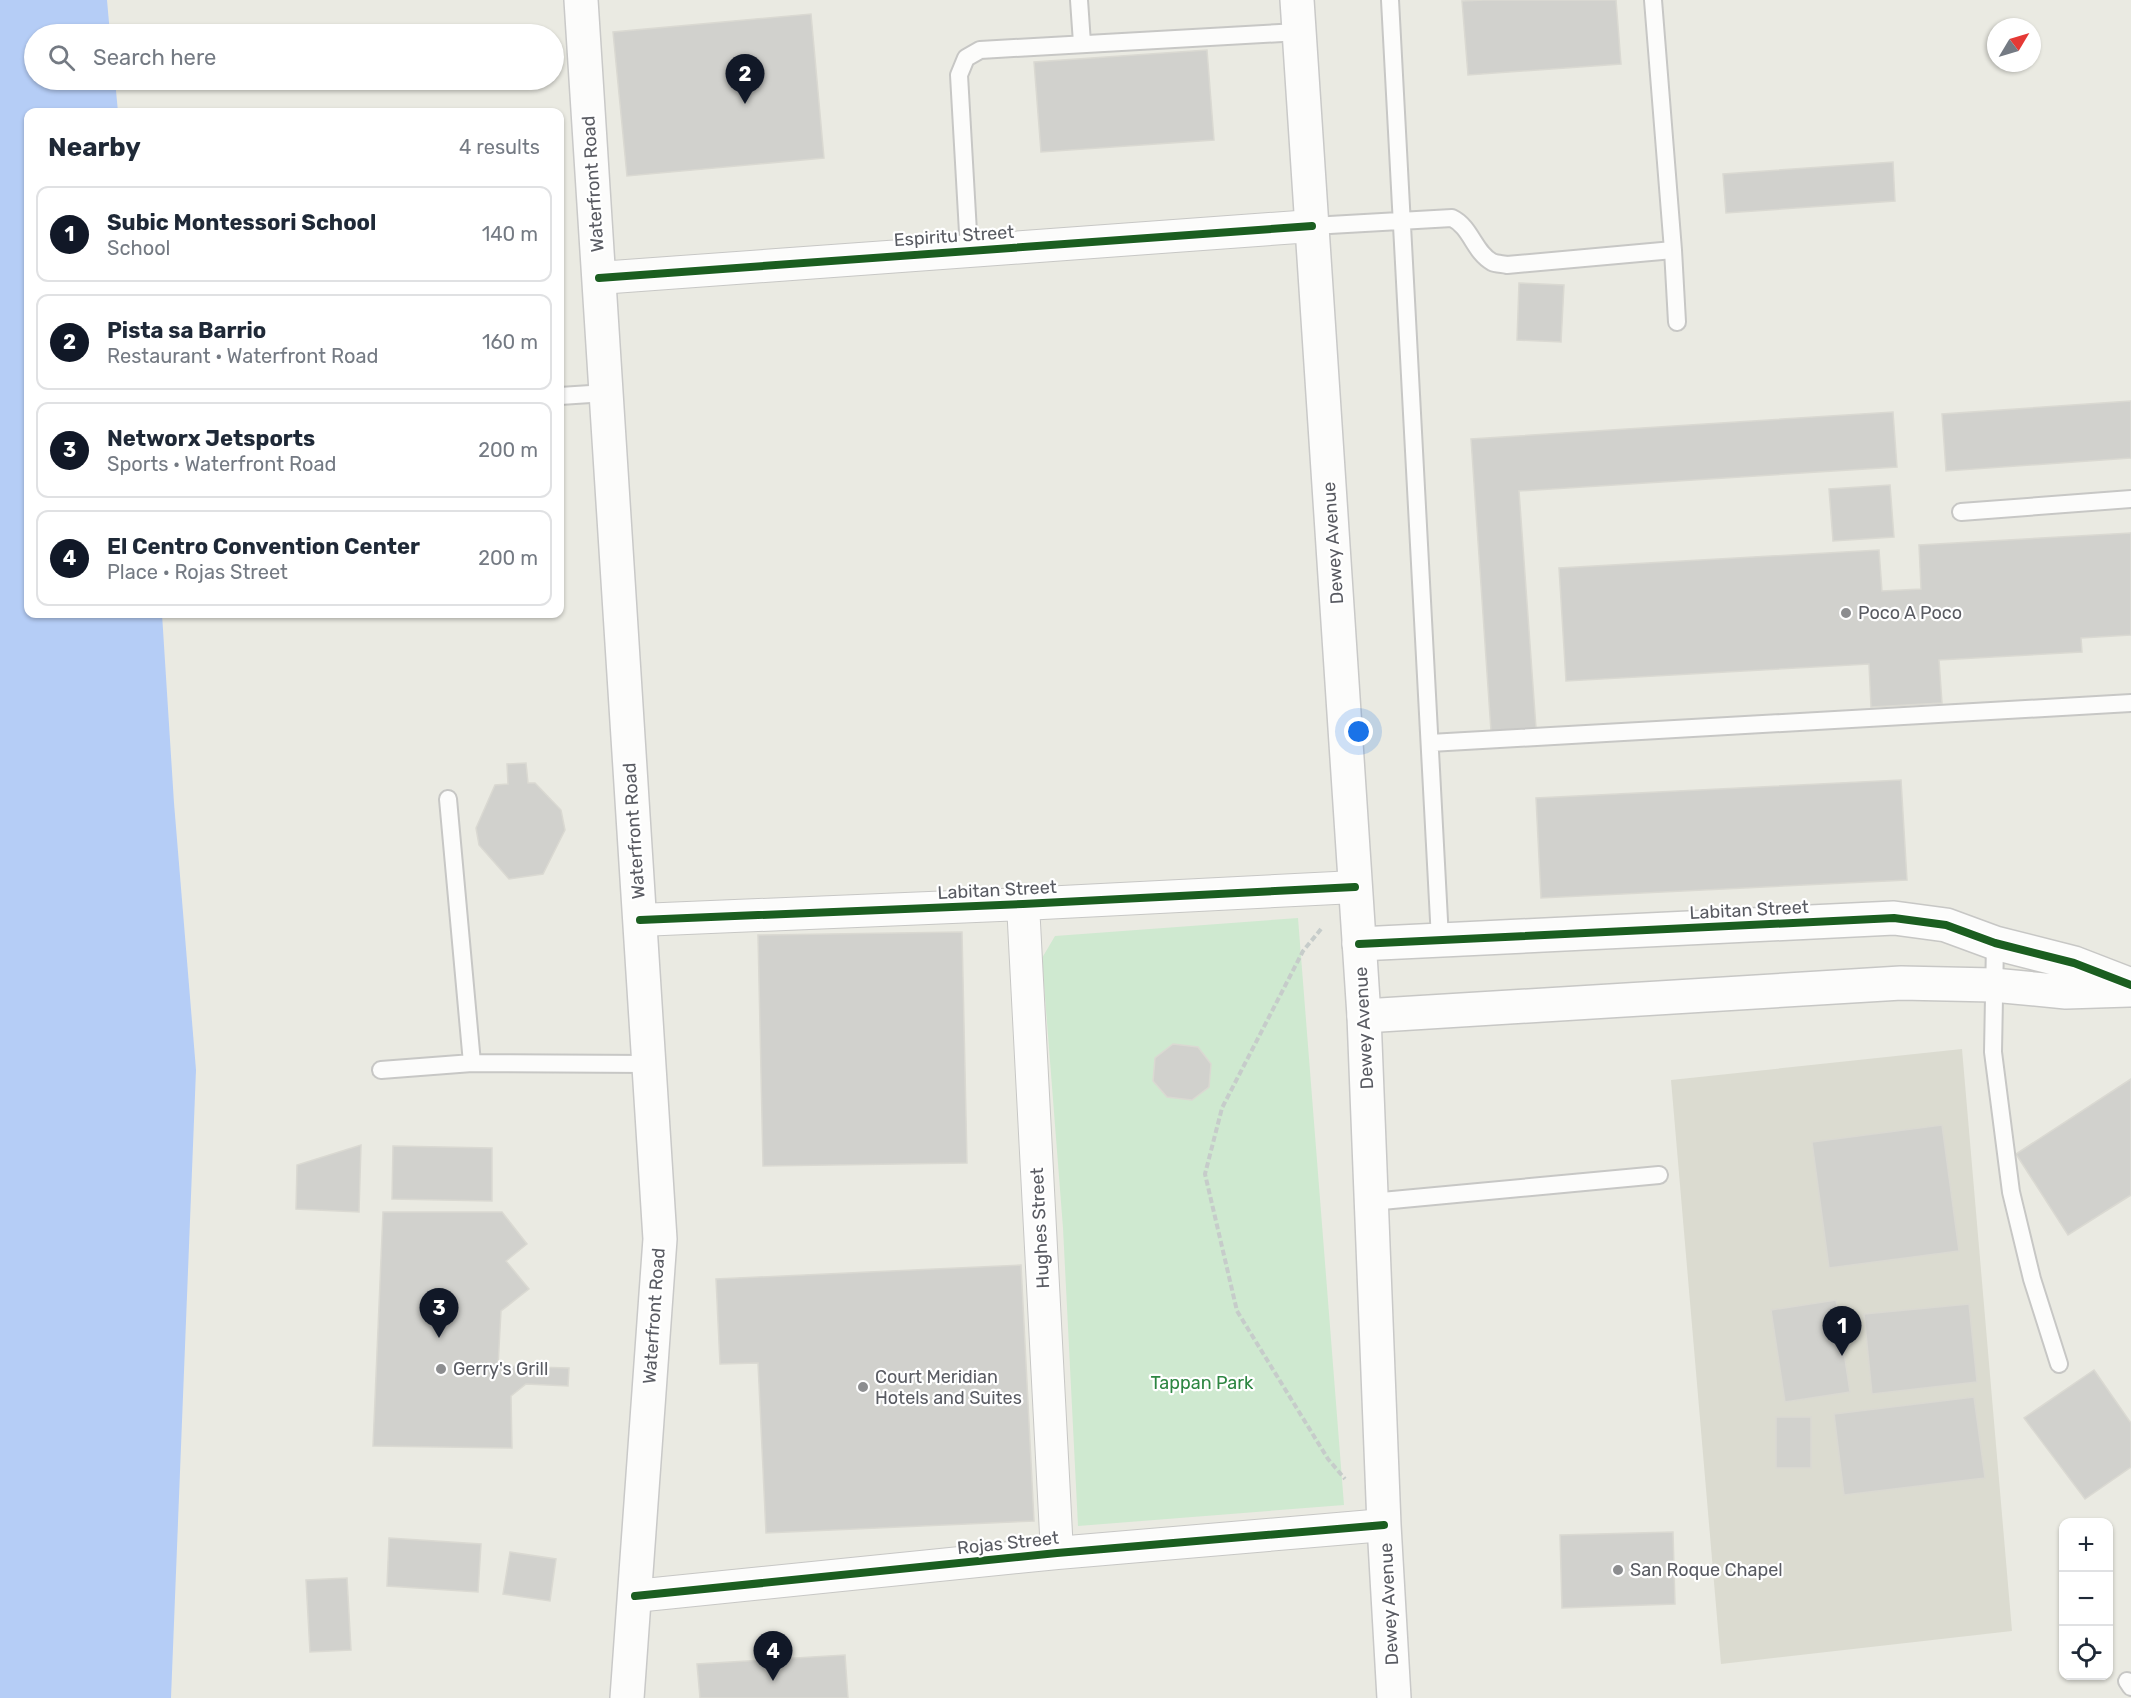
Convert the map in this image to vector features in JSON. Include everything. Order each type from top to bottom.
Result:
[{"type":"main road","name":"Waterfront Road","points":[[581,0],[660,1239],[627,1698]]},
{"type":"main road","name":"Dewey Avenue","points":[[1298,16],[1364,1016],[1384,1525],[1394,1698]]},
{"type":"main road","name":"Labitan Street","points":[[1359,944],[1894,918],[1946,925],[1995,943],[2074,963],[2131,985]]},
{"type":"main road","points":[[1364,1016],[1901,983],[1993,986],[2066,993],[2131,990]]},
{"type":"street","name":"Espiritu Street","points":[[599,278],[1312,226]]},
{"type":"street","name":"Labitan Street","points":[[640,920],[1355,887]]},
{"type":"street","name":"Hughes Street","points":[[1023,904],[1057,1553]]},
{"type":"street","name":"Rojas Street","points":[[635,1596],[1057,1553],[1384,1525]]},
{"type":"lane","points":[[1079,0],[1082,43]]},
{"type":"lane","points":[[1390,0],[1440,939]]},
{"type":"lane","points":[[1653,0],[1677,322]]},
{"type":"lane","points":[[969,250],[959,75],[966,58],[980,50],[1082,43],[1298,16]]},
{"type":"lane","points":[[1312,226],[1402,219],[1452,218],[1463,226],[1492,262],[1507,265],[1673,250]]},
{"type":"lane","points":[[564,396],[606,393]]},
{"type":"lane","points":[[1961,512],[2131,500]]},
{"type":"lane","points":[[1430,743],[2131,704]]},
{"type":"lane","points":[[448,799],[472,1063]]},
{"type":"lane","points":[[1995,943],[1993,1052],[2011,1192],[2032,1279],[2059,1364]]},
{"type":"lane","points":[[381,1070],[472,1063],[649,1064]]},
{"type":"lane","points":[[1371,1202],[1659,1175]]},
{"type":"path","points":[[1349,1484],[1328,1459],[1237,1311],[1205,1174],[1222,1108],[1303,951],[1355,887]]},
{"type":"shaded area","points":[[1962,1049],[2012,1631],[1721,1664],[1671,1080]]},
{"type":"green space","name":"Tappan Park","points":[[1298,918],[1344,1505],[1078,1526],[1063,1228],[1042,958],[1055,936]]},
{"type":"water","points":[[0,0],[107,0],[109,24],[24,24],[24,90],[116,90],[118,108],[24,108],[24,618],[162,618],[174,803],[196,1070],[171,1698],[0,1698]]},
{"type":"building","points":[[1616,0],[1621,64],[1468,75],[1462,1]]},
{"type":"building","points":[[811,14],[824,158],[627,176],[613,32]]},
{"type":"building","points":[[1207,50],[1214,140],[1041,152],[1034,62]]},
{"type":"building","points":[[1893,162],[1895,201],[1726,213],[1723,174]]},
{"type":"building","points":[[1519,283],[1564,285],[1561,342],[1517,340]]},
{"type":"building","points":[[2131,401],[2131,458],[1946,471],[1942,414]]},
{"type":"building","points":[[1893,412],[1897,467],[1519,491],[1536,728],[1491,731],[1471,439]]},
{"type":"building","points":[[1890,485],[1894,537],[1833,541],[1829,489]]},
{"type":"building","name":"Poco A Poco","points":[[2131,533],[2131,635],[2081,638],[2082,652],[1939,660],[1942,703],[1871,707],[1869,664],[1566,681],[1559,568],[1879,550],[1882,591],[1921,589],[1919,545]]},
{"type":"building","points":[[526,763],[528,783],[535,783],[561,810],[565,830],[543,874],[509,879],[479,845],[476,828],[495,785],[508,784],[507,764]]},
{"type":"building","points":[[1901,780],[1907,880],[1541,898],[1536,798]]},
{"type":"building","points":[[962,932],[967,1163],[763,1166],[758,935]]},
{"type":"building","points":[[1173,1044],[1198,1047],[1211,1064],[1209,1087],[1192,1100],[1167,1097],[1153,1081],[1155,1058]]},
{"type":"building","points":[[2131,1079],[2131,1195],[2068,1235],[2016,1154]]},
{"type":"building","points":[[1942,1125],[1959,1251],[1829,1268],[1812,1142]]},
{"type":"building","points":[[361,1145],[359,1212],[296,1209],[297,1165]]},
{"type":"building","points":[[393,1146],[492,1148],[492,1201],[392,1199]]},
{"type":"building","points":[[383,1212],[502,1212],[527,1244],[506,1261],[529,1289],[501,1311],[498,1366],[569,1368],[568,1386],[526,1384],[511,1396],[512,1448],[373,1446]]},
{"type":"building","points":[[1021,1265],[1034,1521],[766,1533],[758,1363],[720,1364],[716,1279]]},
{"type":"building","points":[[1836,1300],[1850,1392],[1785,1402],[1771,1310]]},
{"type":"building","points":[[1969,1304],[1977,1382],[1872,1394],[1864,1314]]},
{"type":"building","points":[[2094,1370],[2131,1423],[2131,1467],[2085,1499],[2024,1418]]},
{"type":"building","points":[[1974,1397],[1985,1478],[1844,1495],[1834,1414]]},
{"type":"building","points":[[1776,1417],[1811,1417],[1811,1468],[1776,1468]]},
{"type":"building","name":"San Roque Chapel","points":[[1673,1532],[1675,1604],[1562,1608],[1560,1535]]},
{"type":"building","points":[[389,1538],[481,1544],[478,1592],[387,1586]]},
{"type":"building","points":[[510,1552],[556,1559],[550,1601],[503,1594]]},
{"type":"building","points":[[347,1578],[351,1650],[310,1652],[306,1580]]},
{"type":"building","points":[[845,1655],[848,1698],[700,1698],[697,1664]]},
{"type":"cycle path","points":[[599,278],[1312,226]]},
{"type":"cycle path","points":[[640,920],[1355,887]]},
{"type":"cycle path","points":[[1359,944],[1894,918],[1946,925],[1995,943],[2074,963],[2131,985]]},
{"type":"cycle path","points":[[635,1596],[1057,1553],[1384,1525]]},
{"type":"place","name":"Pista sa Barrio","points":[[745,104]]},
{"type":"place","name":"Poco A Poco","points":[[1846,613]]},
{"type":"place","name":"Networx Jetsports","points":[[439,1338]]},
{"type":"place","name":"Subic Montessori School","points":[[1842,1356]]},
{"type":"place","name":"Gerry's Grill","points":[[441,1369]]},
{"type":"place","name":"Court Meridian Hotels and Suites","points":[[863,1387]]},
{"type":"place","name":"San Roque Chapel","points":[[1618,1570]]},
{"type":"place","name":"El Centro Convention Center","points":[[773,1681]]}]
